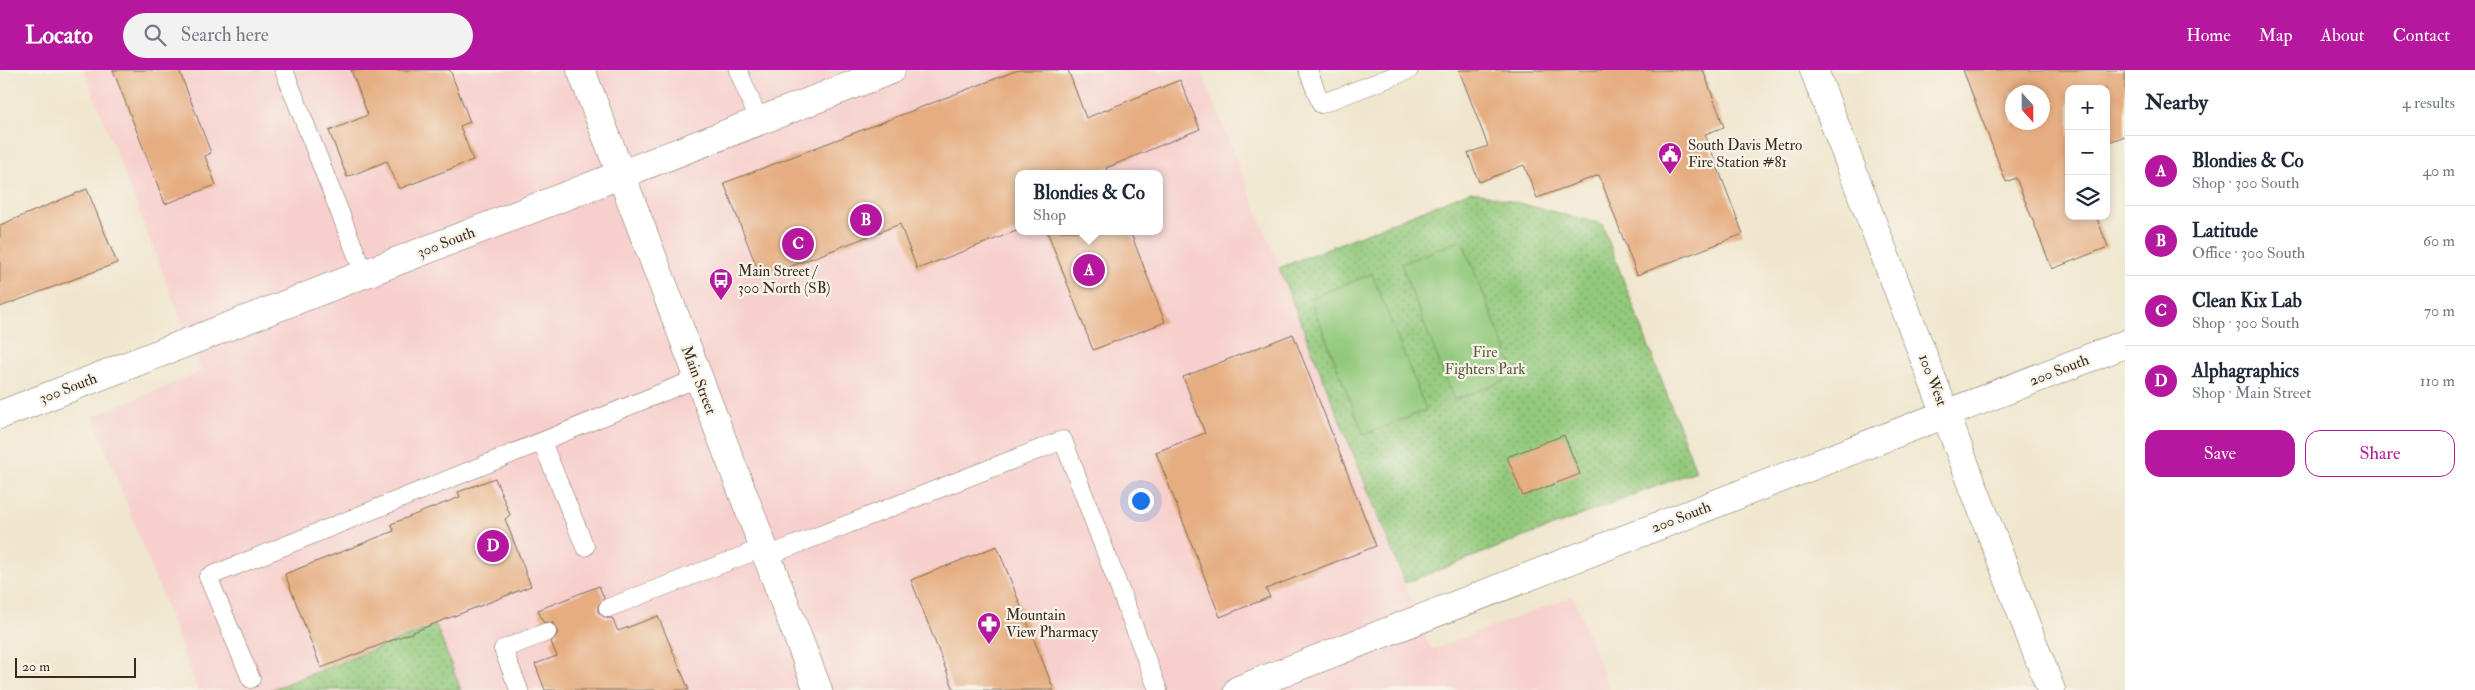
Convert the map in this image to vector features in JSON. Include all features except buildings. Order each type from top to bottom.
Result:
[{"type":"street","name":"Main Street","points":[[580,70],[818,690]]},
{"type":"street","name":"300 South","points":[[0,415],[891,70]]},
{"type":"street","name":"100 West","points":[[1814,70],[2051,690]]},
{"type":"street","name":"200 South","points":[[1238,690],[2125,344]]},
{"type":"lane","points":[[284,70],[364,274]]},
{"type":"lane","points":[[738,70],[759,121]]},
{"type":"lane","points":[[1308,70],[1321,104],[1409,70]]},
{"type":"lane","points":[[251,679],[208,577],[698,378]]},
{"type":"lane","points":[[608,608],[765,552],[1062,440],[1158,690]]},
{"type":"lane","points":[[542,442],[584,547]]},
{"type":"lane","points":[[519,690],[503,649],[547,632]]},
{"type":"shaded area","points":[[84,70],[1201,70],[1431,650],[1573,596],[1610,690],[461,690],[436,625],[270,690],[198,690],[93,416],[201,372]]},
{"type":"green space","name":"Fire Fighters Park","points":[[1471,191],[1602,224],[1696,471],[1405,583],[1279,268]]},
{"type":"green space","points":[[1462,240],[1516,376],[1454,400],[1401,264]]},
{"type":"green space","points":[[1372,274],[1426,410],[1364,435],[1310,298]]},
{"type":"green space","points":[[436,625],[461,690],[270,690]]},
{"type":"place","name":"South Davis Metro Fire Station #81","points":[[1670,175]]},
{"type":"place","name":"Latitude","points":[[866,220]]},
{"type":"place","name":"Clean Kix Lab","points":[[798,244]]},
{"type":"place","name":"Blondies & Co","points":[[1089,270]]},
{"type":"place","name":"Main Street / 300 North (SB)","points":[[721,301]]},
{"type":"place","name":"Alphagraphics","points":[[493,546]]},
{"type":"place","name":"Mountain View Pharmacy","points":[[989,645]]}]
